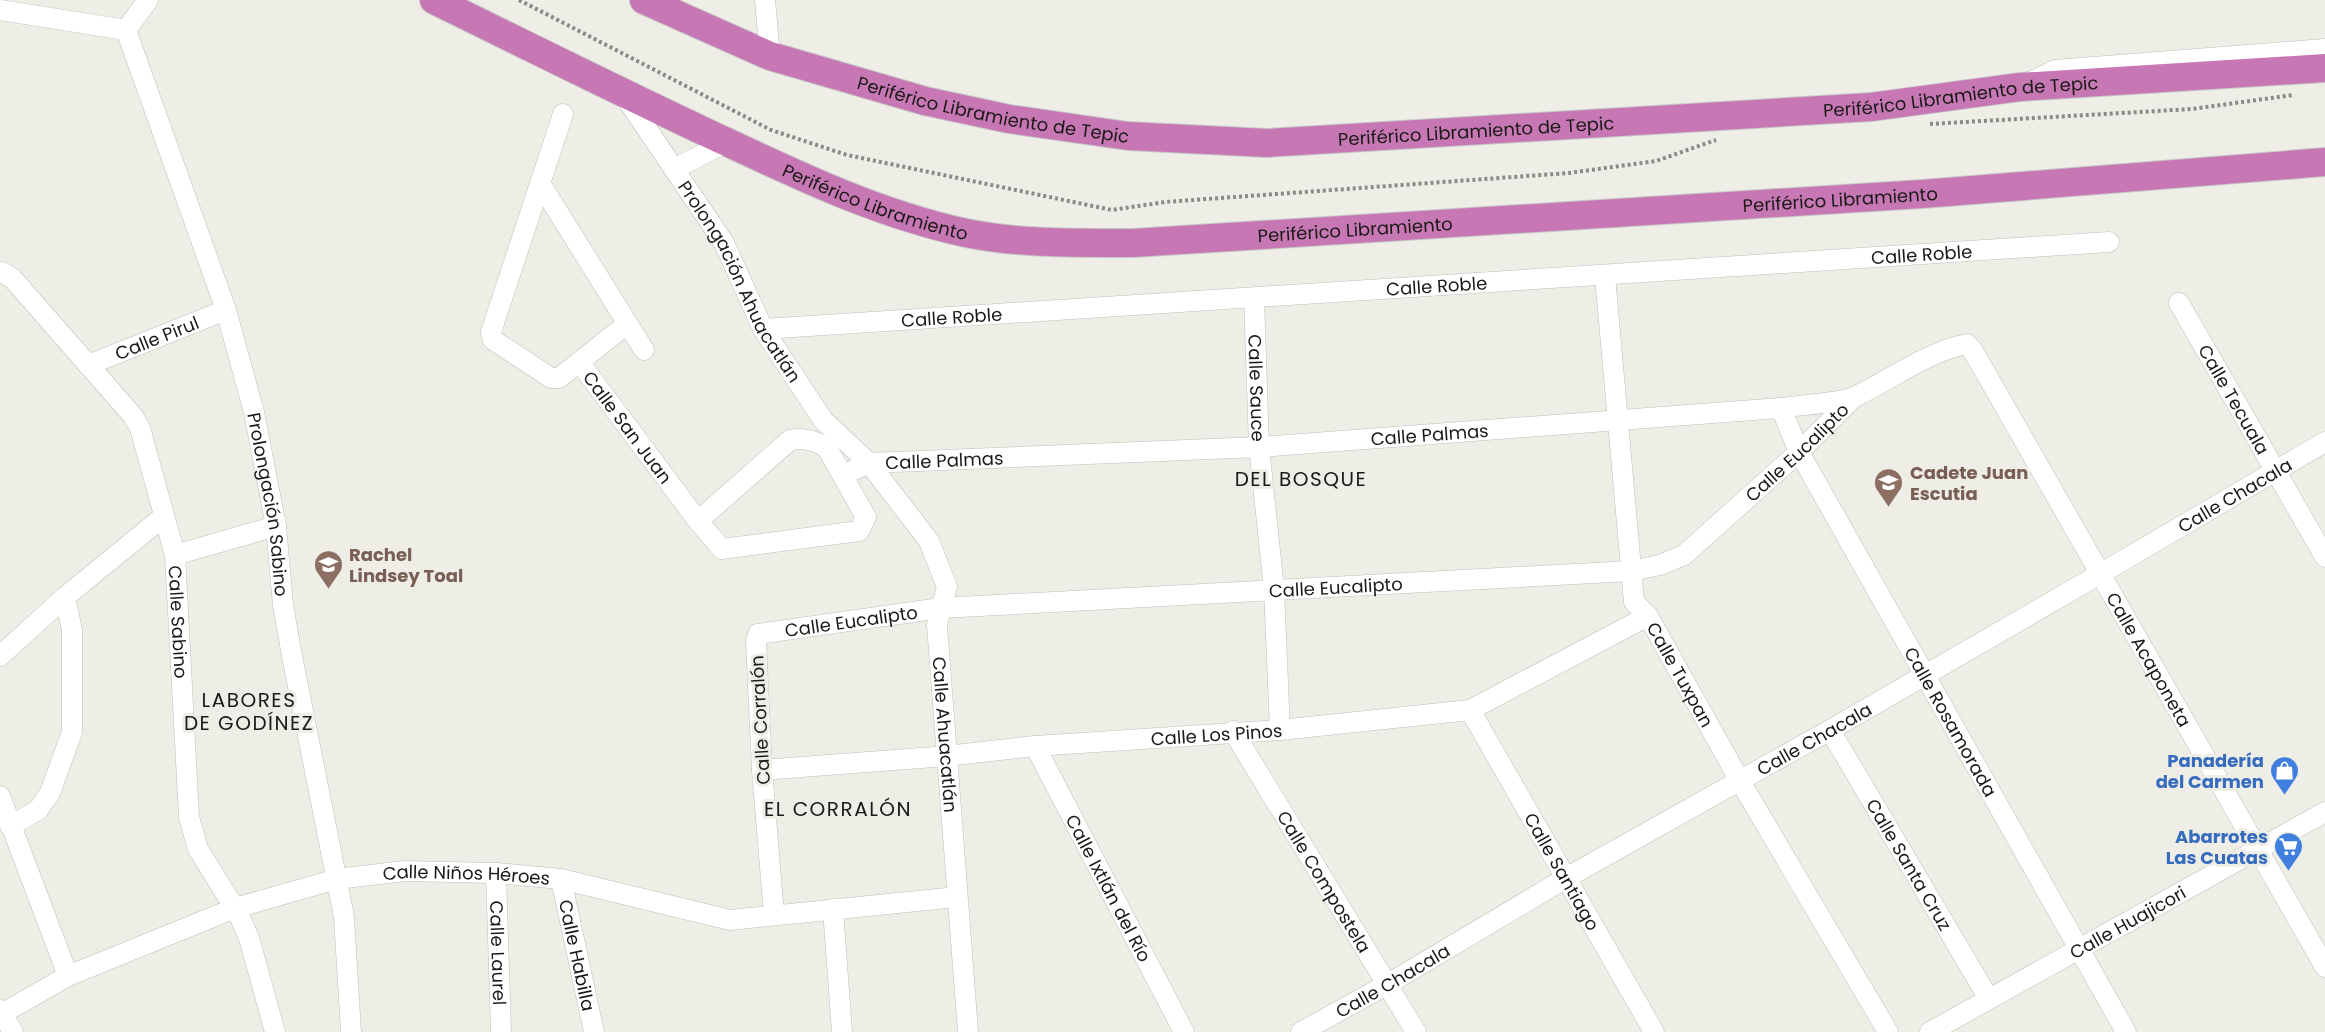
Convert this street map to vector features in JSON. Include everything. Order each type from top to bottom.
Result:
[{"type":"highway","name":"Periférico Libramiento","points":[[434,0],[622,93],[842,194],[924,223],[968,233],[1066,243],[1133,243],[1922,194],[2325,162]]},
{"type":"highway","name":"Periférico Libramiento de Tepic","points":[[644,0],[770,56],[925,101],[1009,119],[1128,136],[1267,143],[1871,108],[2020,87],[2325,68]]},
{"type":"street","points":[[0,10],[126,30],[148,0]]},
{"type":"street","points":[[765,0],[770,56]]},
{"type":"street","name":"Prolongación Sabino","points":[[126,30],[226,310],[254,412],[276,526],[283,605],[292,656],[344,917],[351,1032]]},
{"type":"street","points":[[2020,87],[2055,70],[2325,49]]},
{"type":"street","name":"Prolongación Ahuacatlán","points":[[622,93],[724,243],[763,328],[823,420],[869,463]]},
{"type":"street","name":"Calle San Juan","points":[[563,114],[491,332],[493,340],[551,378],[559,378],[580,363],[698,521],[722,549],[859,531],[866,517],[843,475]]},
{"type":"street","points":[[674,169],[727,142]]},
{"type":"street","points":[[540,183],[644,351]]},
{"type":"street","name":"Calle Roble","points":[[763,328],[2109,242]]},
{"type":"street","name":"Calle Sabino","points":[[7,276],[133,416],[140,428],[175,555],[189,817],[198,849],[235,908],[249,938],[276,1032]]},
{"type":"street","name":"Calle Tuxpan","points":[[1605,276],[1634,602],[1648,616],[1740,781],[1888,1032]]},
{"type":"street","name":"Calle Sauce","points":[[1254,298],[1259,447],[1274,589],[1280,730]]},
{"type":"street","name":"Calle Tecuala","points":[[2179,303],[2325,557]]},
{"type":"street","name":"Calle Pirul","points":[[88,365],[226,310]]},
{"type":"street","points":[[580,363],[627,324]]},
{"type":"street","name":"Calle Palmas","points":[[869,463],[1259,447],[1781,408],[1852,399],[1905,369],[1957,346],[1967,344],[1973,351]]},
{"type":"street","name":"Calle Acaponeta","points":[[1973,351],[2325,967]]},
{"type":"street","name":"Calle Eucalipto","points":[[758,634],[941,608],[1631,571],[1660,565],[1684,555],[1799,452],[1852,399]]},
{"type":"street","name":"Calle Rosamorada","points":[[1781,408],[1799,452],[2126,1032]]},
{"type":"street","points":[[698,521],[790,440],[798,438],[822,444],[843,475],[869,463]]},
{"type":"street","name":"Calle Chacala","points":[[1301,1032],[1388,984],[1566,878],[1830,730],[2325,442]]},
{"type":"street","name":"Calle Ahuacatlán","points":[[869,463],[929,541],[947,587],[937,625],[968,1032]]},
{"type":"street","points":[[0,656],[65,597],[163,517]]},
{"type":"street","points":[[175,555],[276,526]]},
{"type":"street","points":[[10,825],[38,810],[50,793],[72,732],[72,630],[65,597]]},
{"type":"street","name":"Calle Los Pinos","points":[[762,770],[947,756],[1035,746],[1233,731],[1280,730],[1470,711],[1648,616]]},
{"type":"street","name":"Calle Corralón","points":[[758,634],[756,641],[762,770],[774,915]]},
{"type":"street","name":"Calle Santiago","points":[[1470,711],[1654,1032]]},
{"type":"street","name":"Calle Santa Cruz","points":[[1830,730],[1989,999]]},
{"type":"street","name":"Calle Compostela","points":[[1233,731],[1416,1032]]},
{"type":"street","name":"Calle Ixtlán del Río","points":[[1035,746],[1184,1032]]},
{"type":"street","points":[[0,796],[68,976]]},
{"type":"street","name":"Calle Huajicori","points":[[1930,1032],[2325,812]]},
{"type":"street","name":"Calle Niños Héroes","points":[[1,1014],[68,976],[235,908],[337,879],[405,871],[496,873],[561,879],[730,920],[957,897]]},
{"type":"street","name":"Calle Laurel","points":[[496,873],[501,1032]]},
{"type":"street","name":"Calle Habilla","points":[[561,879],[594,1032]]},
{"type":"street","points":[[833,909],[842,1032]]},
{"type":"street","points":[[1,1014],[14,1032]]},
{"type":"place","name":"Cadete Juan Escutia","points":[[1889,508]]},
{"type":"place","name":"Rachel Lindsey Toal","points":[[328,590]]},
{"type":"place","name":"Panadería del Carmen","points":[[2285,796]]},
{"type":"place","name":"Abarrotes Las Cuatas","points":[[2289,872]]},
{"type":"district","name":"DEL BOSQUE","points":[[1301,479]]},
{"type":"district","name":"LABORES DE GODÍNEZ","points":[[249,712]]},
{"type":"district","name":"EL CORRALÓN","points":[[838,809]]}]
